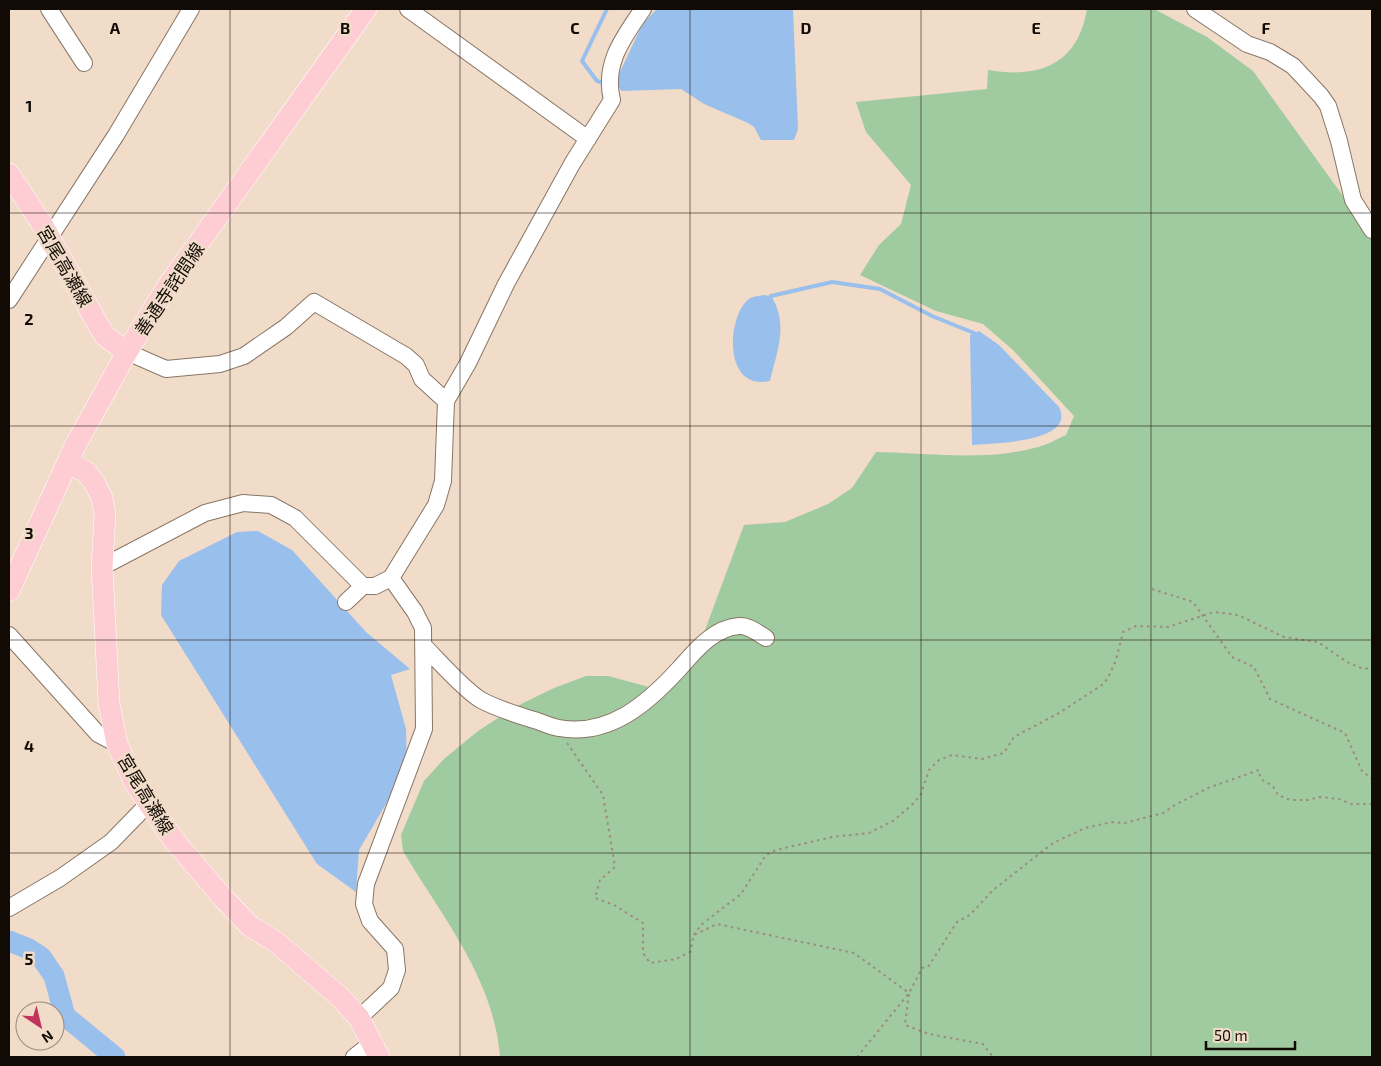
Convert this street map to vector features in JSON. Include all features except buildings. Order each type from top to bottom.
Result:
[{"type":"main road","name":"善通寺詫間線","points":[[9,591],[68,462],[127,352],[168,286],[366,9]]},
{"type":"main road","name":"宮尾高瀬線","points":[[9,174],[50,237],[105,336],[127,352]]},
{"type":"main road","name":"宮尾高瀬線","points":[[68,462],[86,472],[94,482],[102,498],[105,515],[102,567],[108,703],[117,744],[136,783],[148,804],[173,839],[250,926],[284,948],[341,998],[359,1018],[376,1050]]},
{"type":"street","points":[[49,9],[84,63]]},
{"type":"street","points":[[9,300],[116,136],[192,9]]},
{"type":"street","points":[[408,9],[588,139]]},
{"type":"street","points":[[346,602],[363,586],[375,586],[391,578],[436,505],[443,482],[446,401],[468,363],[506,284],[612,100],[608,78],[613,59],[643,9]]},
{"type":"street","points":[[1195,9],[1247,44],[1270,52],[1293,66],[1321,96],[1328,106],[1340,142],[1353,200],[1372,230]]},
{"type":"street","points":[[127,352],[166,370],[220,364],[244,356],[286,327],[314,302],[406,356],[416,365],[422,379],[446,401]]},
{"type":"street","points":[[102,567],[205,513],[243,503],[270,506],[295,518],[363,586]]},
{"type":"street","points":[[359,1018],[391,988],[397,970],[395,949],[370,921],[364,904],[366,884],[424,729],[423,628],[415,612],[391,578]]},
{"type":"street","points":[[423,645],[479,699],[517,716],[558,728],[586,730],[610,724],[629,715],[672,677],[699,646],[724,629],[746,627],[766,638]]},
{"type":"street","points":[[9,635],[98,734],[117,744]]},
{"type":"street","points":[[9,908],[60,878],[111,842],[148,804]]},
{"type":"street","points":[[354,1057],[376,1050]]},
{"type":"path","points":[[1152,589],[1193,602],[1232,657],[1254,667],[1270,699],[1345,733],[1362,771],[1372,779]]},
{"type":"path","points":[[558,728],[603,795],[615,867],[600,880],[595,898],[614,905],[643,922],[643,953],[650,963],[676,959],[690,952],[694,935],[701,925],[741,894],[766,855],[776,850],[832,837],[870,833],[893,821],[921,794],[929,770],[939,760],[952,756],[982,759],[1004,753],[1014,737],[1060,713],[1102,684],[1108,678],[1116,660],[1123,632],[1136,626],[1168,627],[1214,612],[1238,616],[1284,637],[1318,642],[1347,662],[1361,668],[1372,669]]},
{"type":"path","points":[[857,1057],[909,992],[922,968],[928,967],[957,922],[970,915],[993,890],[1053,843],[1085,828],[1112,822],[1125,823],[1163,813],[1175,804],[1208,788],[1259,770],[1259,776],[1265,782],[1272,784],[1278,795],[1290,800],[1308,800],[1320,797],[1339,799],[1351,804],[1372,804]]},
{"type":"path","points":[[694,935],[717,924],[854,953],[909,992]]},
{"type":"path","points":[[909,992],[905,1026],[929,1034],[983,1044],[993,1057]]},
{"type":"green space","points":[[1087,9],[1156,10],[1207,37],[1253,71],[1353,210],[1372,241],[1372,1057],[500,1057],[496,1028],[488,1001],[477,975],[464,949],[403,851],[401,835],[424,781],[444,759],[478,731],[515,707],[554,688],[586,676],[608,676],[649,687],[664,685],[695,657],[744,525],[785,522],[828,504],[852,488],[876,452],[957,456],[998,454],[1018,452],[1041,446],[1066,435],[1074,416],[1013,350],[983,324],[936,311],[860,275],[879,245],[901,224],[911,185],[866,132],[856,102],[987,89],[988,70],[1024,72],[1054,64],[1075,43],[1082,28]]},
{"type":"water","points":[[657,9],[793,9],[798,129],[794,140],[761,140],[754,127],[748,123],[704,104],[681,89],[622,91],[619,88],[612,89],[643,23]]},
{"type":"water","points":[[764,295],[771,296],[776,306],[779,317],[780,338],[770,381],[754,381],[743,375],[736,363],[733,349],[733,334],[742,307],[749,299]]},
{"type":"water","points":[[979,331],[999,345],[1059,407],[1061,419],[1056,428],[1030,439],[972,445],[970,335]]},
{"type":"water","points":[[258,531],[292,550],[366,632],[410,669],[391,675],[406,729],[407,768],[359,850],[356,892],[317,864],[161,615],[162,585],[179,561],[237,532]]},
{"type":"waterway","points":[[604,83],[597,81],[582,61],[607,9]]},
{"type":"waterway","points":[[771,296],[832,282],[880,289],[932,316],[974,333]]},
{"type":"waterway","points":[[9,941],[29,949],[41,957],[54,976],[65,1016],[115,1057]]}]
